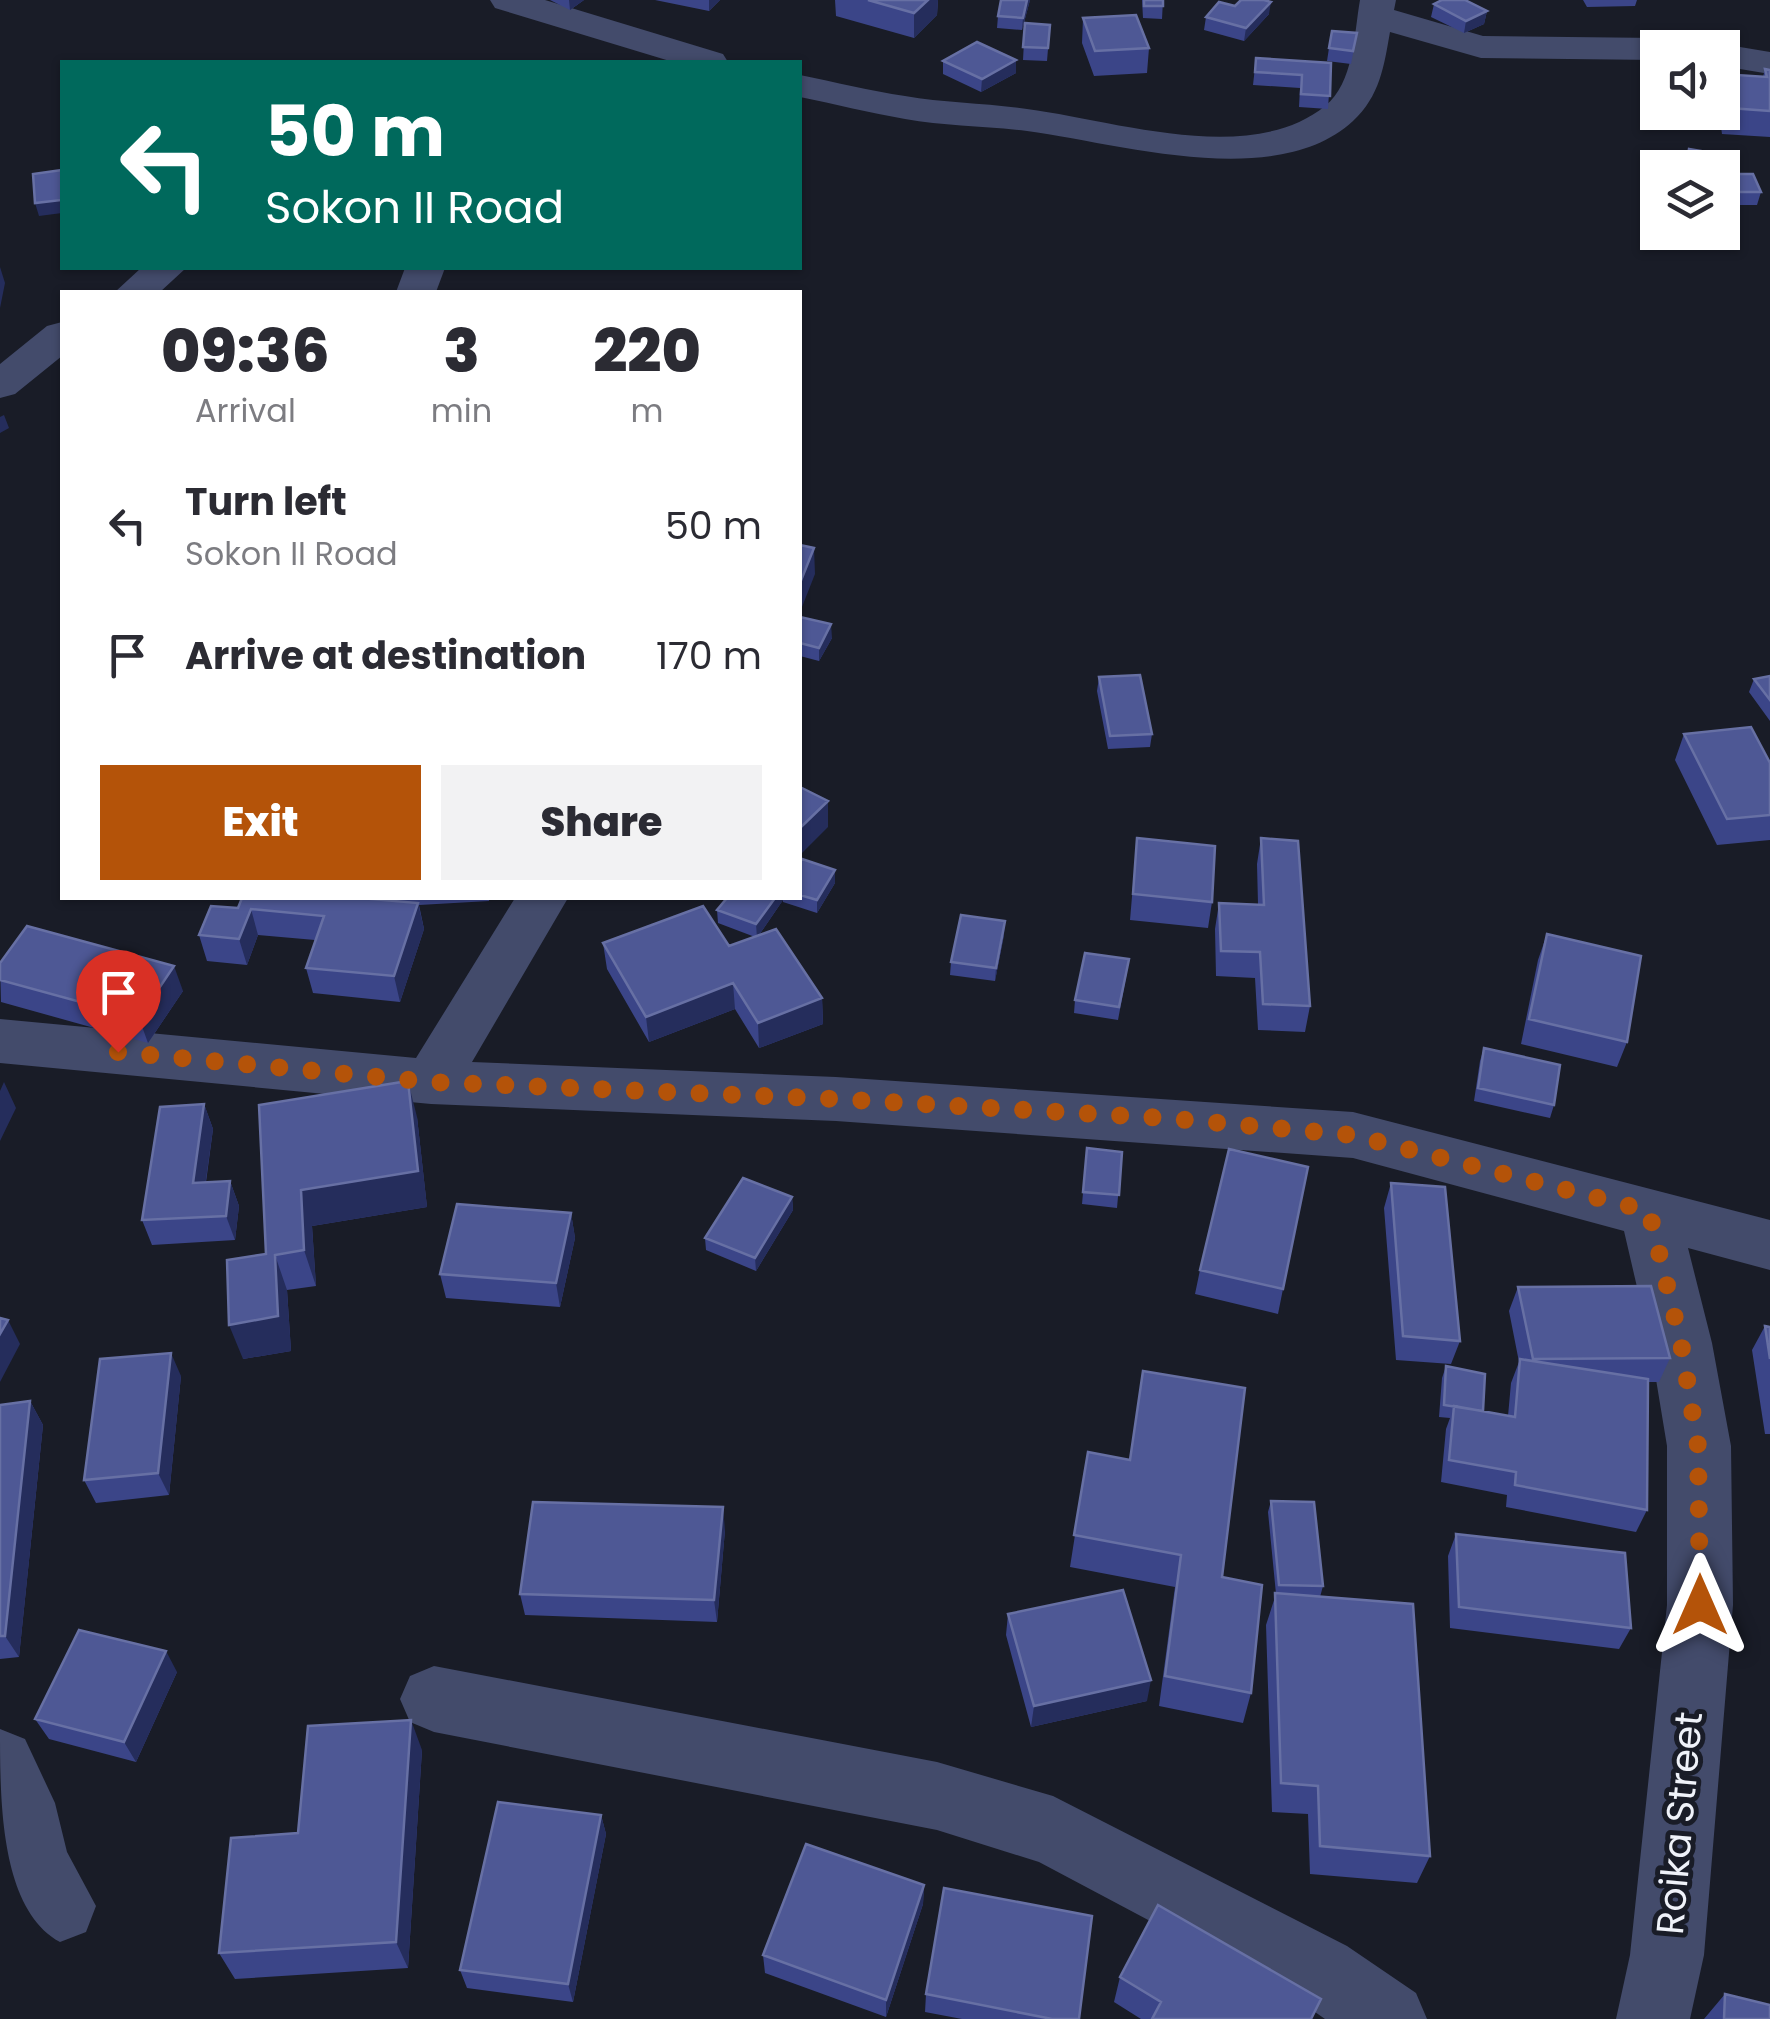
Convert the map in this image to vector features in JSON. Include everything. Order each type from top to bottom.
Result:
[{"type":"street","points":[[508,0],[703,60]]},
{"type":"street","points":[[802,86],[907,108],[1027,120],[1198,148],[1246,147],[1299,137],[1339,114],[1362,84],[1378,8],[1481,46],[1640,49]]},
{"type":"street","points":[[1740,58],[1770,62]]},
{"type":"street","points":[[138,290],[163,270]]},
{"type":"street","points":[[0,385],[60,338]]},
{"type":"street","points":[[431,1082],[541,900]]},
{"type":"street","points":[[0,1041],[431,1082],[836,1099],[1165,1118],[1352,1135],[1770,1245]]},
{"type":"street","name":"Roika Street","points":[[1649,1211],[1681,1343],[1698,1446],[1700,1585],[1667,1955],[1653,2019]]},
{"type":"street","points":[[434,1699],[937,1796],[1053,1831],[1322,1972],[1390,2019]]},
{"type":"street","points":[[0,1763],[20,1803],[34,1866],[60,1906]]},
{"type":"building","points":[[868,0],[928,0],[914,13]]},
{"type":"building","points":[[1001,0],[1027,0],[1023,18],[998,16]]},
{"type":"building","points":[[1144,0],[1163,0],[1163,6],[1144,6]]},
{"type":"building","points":[[1241,0],[1271,2],[1246,28],[1206,17],[1219,2],[1235,6]]},
{"type":"building","points":[[1465,0],[1487,11],[1466,21],[1434,4]]},
{"type":"building","points":[[1136,15],[1149,48],[1095,51],[1083,18]]},
{"type":"building","points":[[1025,23],[1050,25],[1048,48],[1023,47]]},
{"type":"building","points":[[1332,31],[1357,33],[1353,51],[1329,48]]},
{"type":"building","points":[[977,42],[1016,60],[982,79],[943,61]]},
{"type":"building","points":[[1256,58],[1331,63],[1330,96],[1301,94],[1302,75],[1255,72]]},
{"type":"building","points":[[1765,69],[1770,70],[1770,111],[1740,109],[1740,75],[1767,77]]},
{"type":"building","points":[[60,170],[60,200],[35,203],[33,174]]},
{"type":"building","points":[[1740,174],[1753,174],[1761,192],[1740,192]]},
{"type":"building","points":[[802,545],[814,548],[802,578]]},
{"type":"building","points":[[802,617],[831,624],[819,648],[802,644]]},
{"type":"building","points":[[1140,675],[1152,734],[1110,736],[1099,677]]},
{"type":"building","points":[[1770,676],[1770,700],[1754,679]]},
{"type":"building","points":[[1751,727],[1770,763],[1770,815],[1727,819],[1684,734]]},
{"type":"building","points":[[802,788],[828,801],[802,826]]},
{"type":"building","points":[[1137,838],[1215,846],[1212,902],[1133,894]]},
{"type":"building","points":[[1261,838],[1298,841],[1310,1006],[1263,1004],[1260,952],[1221,951],[1219,903],[1264,905]]},
{"type":"building","points":[[802,859],[835,870],[817,900],[802,896]]},
{"type":"building","points":[[241,900],[418,903],[394,976],[306,968],[324,916],[251,909],[239,939],[199,935],[211,906],[238,908]]},
{"type":"building","points":[[725,900],[774,900],[756,924],[717,910]]},
{"type":"building","points":[[703,906],[729,946],[776,929],[822,998],[758,1023],[733,983],[646,1017],[603,943]]},
{"type":"building","points":[[961,915],[1005,921],[996,968],[951,962]]},
{"type":"building","points":[[27,926],[174,966],[139,1018],[0,980],[0,963]]},
{"type":"building","points":[[1547,934],[1641,956],[1627,1042],[1529,1019]]},
{"type":"building","points":[[1085,953],[1129,959],[1119,1007],[1075,1000]]},
{"type":"building","points":[[1484,1048],[1560,1065],[1554,1105],[1478,1088]]},
{"type":"building","points":[[408,1081],[418,1171],[301,1190],[304,1250],[275,1255],[278,1316],[229,1325],[227,1260],[266,1254],[259,1105]]},
{"type":"building","points":[[204,1104],[193,1183],[230,1181],[226,1216],[142,1220],[160,1107]]},
{"type":"building","points":[[1087,1148],[1122,1152],[1119,1195],[1083,1192]]},
{"type":"building","points":[[1229,1149],[1308,1167],[1283,1289],[1200,1270]]},
{"type":"building","points":[[743,1178],[792,1197],[755,1258],[705,1238]]},
{"type":"building","points":[[1391,1183],[1445,1187],[1460,1341],[1403,1336]]},
{"type":"building","points":[[457,1204],[571,1213],[556,1283],[440,1274]]},
{"type":"building","points":[[1651,1286],[1670,1358],[1533,1359],[1518,1287]]},
{"type":"building","points":[[0,1318],[8,1320],[0,1334]]},
{"type":"building","points":[[1765,1326],[1770,1327],[1770,1359]]},
{"type":"building","points":[[171,1353],[158,1473],[84,1480],[100,1359]]},
{"type":"building","points":[[1520,1359],[1648,1379],[1647,1510],[1515,1485],[1516,1472],[1449,1460],[1454,1406],[1515,1417]]},
{"type":"building","points":[[1446,1366],[1485,1374],[1483,1411],[1444,1405]]},
{"type":"building","points":[[1143,1371],[1245,1388],[1222,1577],[1262,1585],[1251,1693],[1165,1676],[1181,1555],[1074,1535],[1088,1452],[1130,1460]]},
{"type":"building","points":[[30,1401],[5,1636],[0,1636],[0,1405]]},
{"type":"building","points":[[1271,1501],[1314,1502],[1323,1586],[1279,1585]]},
{"type":"building","points":[[533,1502],[723,1507],[714,1600],[520,1594]]},
{"type":"building","points":[[1456,1534],[1625,1553],[1631,1628],[1459,1607]]},
{"type":"building","points":[[1123,1590],[1151,1680],[1034,1706],[1008,1614]]},
{"type":"building","points":[[1275,1593],[1413,1604],[1430,1856],[1320,1846],[1318,1786],[1281,1783]]},
{"type":"building","points":[[79,1630],[166,1651],[124,1742],[35,1719]]},
{"type":"building","points":[[411,1720],[396,1942],[219,1953],[231,1838],[298,1833],[308,1726]]},
{"type":"building","points":[[498,1802],[601,1815],[568,1984],[460,1970]]},
{"type":"building","points":[[806,1844],[924,1885],[886,2000],[763,1955]]},
{"type":"building","points":[[944,1888],[1092,1916],[1079,2019],[1052,2019],[926,1994]]},
{"type":"building","points":[[1158,1905],[1321,1999],[1311,2019],[1152,2019],[1161,2002],[1120,1977]]},
{"type":"building","points":[[1725,1994],[1770,2005],[1770,2019],[1724,2019]]},
{"type":"route","points":[[118,1052],[431,1082],[836,1099],[1165,1118],[1352,1135],[1649,1211],[1681,1343],[1698,1446],[1700,1605]]}]
